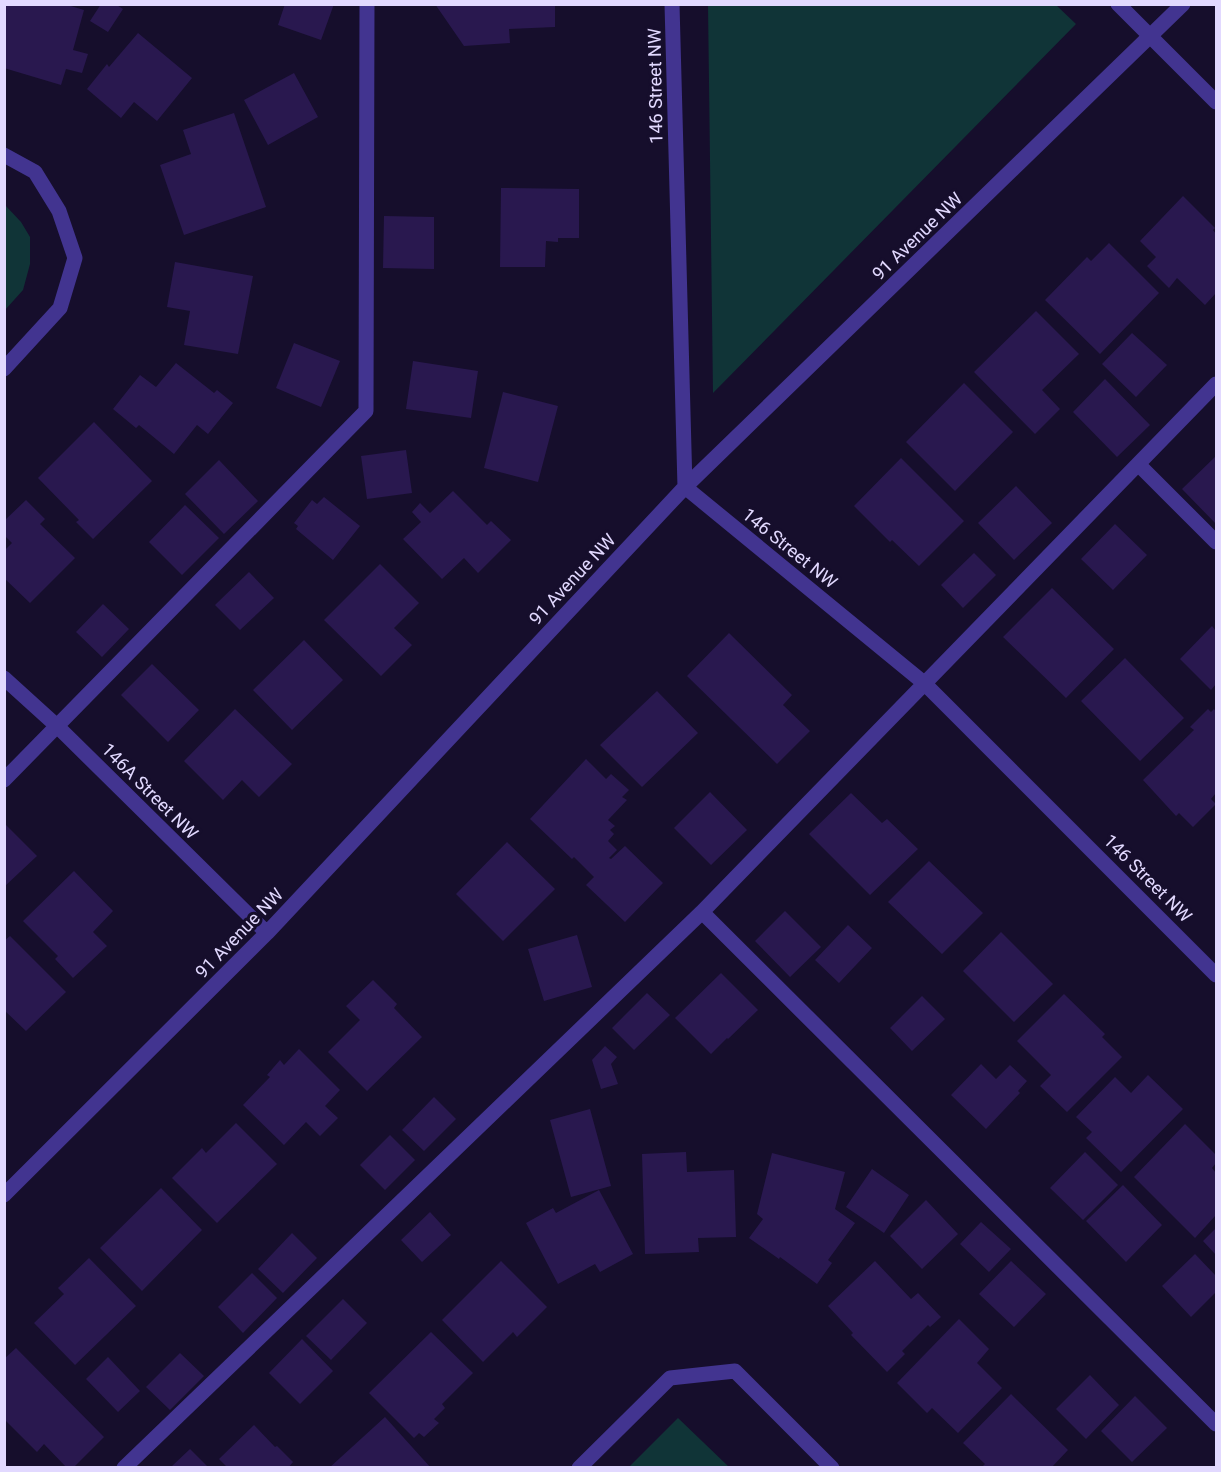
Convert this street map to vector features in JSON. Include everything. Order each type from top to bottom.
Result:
[{"type":"street","points":[[4,780],[366,411],[367,4]]},
{"type":"street","name":"146 Street NW","points":[[672,4],[685,488],[924,683],[1216,975]]},
{"type":"street","points":[[1118,4],[1216,102]]},
{"type":"street","name":"91 Avenue NW","points":[[4,1195],[267,933],[685,488],[1183,4]]},
{"type":"street","points":[[4,155],[35,172],[59,211],[75,258],[60,308],[4,369]]},
{"type":"street","points":[[124,1467],[702,912],[1216,384]]},
{"type":"street","points":[[1138,464],[1216,542]]},
{"type":"street","name":"146A Street NW","points":[[4,678],[58,727],[267,933]]},
{"type":"street","points":[[702,912],[1216,1425]]},
{"type":"street","points":[[579,1467],[670,1378],[735,1371],[832,1467]]},
{"type":"green space","points":[[708,5],[1056,5],[1076,24],[713,393]]},
{"type":"green space","points":[[5,205],[21,222],[30,237],[30,264],[23,290],[5,310]]},
{"type":"green space","points":[[678,1418],[729,1467],[629,1467]]},
{"type":"building","points":[[4,4],[64,4],[84,10],[73,50],[88,54],[82,73],[66,69],[61,85],[4,68]]},
{"type":"building","points":[[101,4],[115,4],[123,9],[108,32],[90,21]]},
{"type":"building","points":[[285,4],[334,4],[321,40],[278,25]]},
{"type":"building","points":[[435,4],[555,4],[555,27],[509,29],[510,43],[464,46]]},
{"type":"building","points":[[138,33],[192,78],[157,121],[134,102],[121,118],[87,89],[107,64],[109,67]]},
{"type":"building","points":[[294,73],[318,117],[268,145],[244,100]]},
{"type":"building","points":[[234,113],[266,207],[184,235],[160,165],[191,154],[183,130]]},
{"type":"building","points":[[501,188],[579,189],[579,238],[558,238],[558,242],[546,241],[545,267],[500,267]]},
{"type":"building","points":[[1183,196],[1215,228],[1213,230],[1216,234],[1216,293],[1205,305],[1177,278],[1169,288],[1147,266],[1156,257],[1140,241]]},
{"type":"building","points":[[384,216],[434,217],[434,269],[383,268]]},
{"type":"building","points":[[1109,243],[1159,293],[1100,354],[1045,300],[1087,257],[1091,261]]},
{"type":"building","points":[[175,262],[253,276],[238,354],[184,345],[190,311],[167,307]]},
{"type":"building","points":[[1036,311],[1079,354],[1042,390],[1060,409],[1035,434],[974,372]]},
{"type":"building","points":[[1132,333],[1167,365],[1136,397],[1102,364]]},
{"type":"building","points":[[294,343],[340,361],[321,407],[276,388]]},
{"type":"building","points":[[413,361],[478,371],[471,418],[406,409]]},
{"type":"building","points":[[176,363],[214,393],[217,390],[233,403],[208,434],[197,425],[174,454],[139,425],[136,428],[113,409],[140,375],[156,387]]},
{"type":"building","points":[[1105,379],[1150,425],[1117,457],[1073,412]]},
{"type":"building","points":[[964,383],[1013,432],[955,491],[906,442]]},
{"type":"building","points":[[503,392],[558,406],[538,482],[484,468]]},
{"type":"building","points":[[94,422],[152,481],[93,539],[76,522],[79,520],[38,478]]},
{"type":"building","points":[[406,450],[412,493],[367,499],[361,456]]},
{"type":"building","points":[[1216,456],[1216,524],[1182,489]]},
{"type":"building","points":[[901,458],[964,521],[919,566],[892,540],[890,542],[854,506]]},
{"type":"building","points":[[219,460],[258,501],[224,534],[185,494]]},
{"type":"building","points":[[1016,486],[1052,523],[1014,560],[978,523]]},
{"type":"building","points":[[453,491],[487,525],[491,521],[511,540],[478,573],[464,558],[442,579],[403,539],[421,522],[412,512],[420,503],[430,513]]},
{"type":"building","points":[[324,497],[360,526],[333,560],[296,529],[298,526],[294,523],[312,500],[317,504]]},
{"type":"building","points":[[26,500],[45,519],[40,524],[75,558],[30,603],[4,578],[4,551],[12,543],[4,535],[4,521]]},
{"type":"building","points":[[185,505],[219,538],[182,575],[149,542]]},
{"type":"building","points":[[1115,524],[1147,555],[1113,590],[1081,559]]},
{"type":"building","points":[[974,553],[996,575],[963,608],[941,585]]},
{"type":"building","points":[[380,564],[419,603],[394,628],[412,645],[381,676],[324,620]]},
{"type":"building","points":[[249,572],[274,598],[240,630],[215,605]]},
{"type":"building","points":[[1052,588],[1114,649],[1066,698],[1003,637]]},
{"type":"building","points":[[103,604],[129,629],[102,657],[76,632]]},
{"type":"building","points":[[1212,626],[1216,631],[1216,684],[1211,690],[1180,659]]},
{"type":"building","points":[[729,633],[792,695],[783,705],[810,731],[777,764],[687,676]]},
{"type":"building","points":[[304,640],[343,680],[292,730],[253,690]]},
{"type":"building","points":[[1125,658],[1184,718],[1140,761],[1081,701]]},
{"type":"building","points":[[152,664],[199,710],[168,742],[121,695]]},
{"type":"building","points":[[657,691],[698,733],[642,787],[600,745]]},
{"type":"building","points":[[235,709],[292,764],[259,797],[242,780],[223,800],[184,761]]},
{"type":"building","points":[[1208,709],[1211,712],[1214,709],[1216,712],[1216,793],[1211,799],[1216,804],[1193,827],[1179,813],[1176,816],[1143,780],[1194,730],[1190,727]]},
{"type":"building","points":[[586,759],[606,779],[611,774],[629,790],[622,797],[627,800],[608,820],[615,826],[610,830],[614,834],[608,841],[617,850],[609,858],[611,859],[625,846],[663,883],[625,922],[586,885],[594,877],[530,819]]},
{"type":"building","points":[[710,792],[747,830],[711,865],[674,828]]},
{"type":"building","points":[[851,793],[882,823],[887,819],[918,849],[870,895],[809,834]]},
{"type":"building","points":[[4,823],[37,856],[4,887]]},
{"type":"building","points":[[507,842],[555,889],[503,941],[456,894]]},
{"type":"building","points":[[929,861],[983,913],[942,954],[888,902]]},
{"type":"building","points":[[74,871],[113,911],[93,932],[107,946],[73,978],[55,959],[58,956],[23,921]]},
{"type":"building","points":[[785,911],[821,947],[790,977],[755,941]]},
{"type":"building","points":[[848,925],[872,948],[839,983],[815,960]]},
{"type":"building","points":[[1001,932],[1053,984],[1014,1022],[963,971]]},
{"type":"building","points":[[577,935],[592,987],[544,1001],[528,949]]},
{"type":"building","points":[[10,936],[66,992],[26,1031],[4,1010],[4,941]]},
{"type":"building","points":[[721,973],[758,1010],[711,1054],[675,1018]]},
{"type":"building","points":[[373,980],[397,1004],[394,1008],[422,1037],[367,1091],[328,1052],[360,1020],[346,1006]]},
{"type":"building","points":[[647,993],[670,1015],[634,1050],[612,1028]]},
{"type":"building","points":[[1064,994],[1105,1034],[1102,1037],[1122,1057],[1067,1112],[1040,1086],[1051,1075],[1017,1041]]},
{"type":"building","points":[[922,996],[945,1019],[912,1051],[890,1028]]},
{"type":"building","points":[[605,1046],[617,1057],[611,1064],[618,1084],[601,1089],[592,1060]]},
{"type":"building","points":[[299,1049],[340,1090],[325,1106],[338,1118],[320,1136],[306,1122],[284,1145],[243,1105],[270,1077],[267,1075],[280,1060],[284,1065]]},
{"type":"building","points":[[981,1064],[996,1079],[1010,1065],[1027,1081],[1018,1091],[1020,1093],[986,1129],[951,1095]]},
{"type":"building","points":[[1148,1075],[1183,1109],[1121,1172],[1086,1138],[1092,1132],[1076,1117],[1115,1077],[1131,1093]]},
{"type":"building","points":[[434,1097],[456,1119],[424,1151],[402,1130]]},
{"type":"building","points":[[590,1109],[611,1186],[571,1197],[550,1120]]},
{"type":"building","points":[[236,1123],[277,1164],[217,1223],[172,1178],[202,1148],[206,1153]]},
{"type":"building","points":[[1185,1124],[1216,1155],[1216,1163],[1212,1168],[1216,1173],[1216,1215],[1195,1238],[1134,1177]]},
{"type":"building","points":[[390,1135],[415,1160],[385,1190],[360,1165]]},
{"type":"building","points":[[686,1152],[687,1172],[734,1170],[736,1237],[698,1238],[699,1252],[645,1254],[642,1154]]},
{"type":"building","points":[[1085,1152],[1118,1185],[1083,1220],[1050,1188]]},
{"type":"building","points":[[772,1153],[845,1172],[835,1209],[855,1223],[828,1260],[832,1263],[817,1284],[749,1238],[763,1219],[757,1214]]},
{"type":"building","points":[[872,1169],[909,1195],[884,1233],[846,1207]]},
{"type":"building","points":[[1123,1185],[1162,1225],[1126,1262],[1086,1221]]},
{"type":"building","points":[[161,1188],[202,1230],[142,1291],[100,1248]]},
{"type":"building","points":[[599,1190],[633,1254],[600,1272],[595,1264],[558,1284],[526,1223],[553,1208],[556,1213]]},
{"type":"building","points":[[926,1200],[958,1234],[922,1269],[890,1236]]},
{"type":"building","points":[[430,1212],[451,1235],[422,1262],[401,1240]]},
{"type":"building","points":[[981,1222],[1011,1249],[989,1272],[960,1244]]},
{"type":"building","points":[[1216,1228],[1216,1255],[1203,1241]]},
{"type":"building","points":[[292,1233],[317,1258],[283,1293],[258,1269]]},
{"type":"building","points":[[1195,1254],[1216,1276],[1216,1292],[1191,1317],[1162,1286]]},
{"type":"building","points":[[89,1258],[136,1306],[75,1365],[34,1323],[64,1294],[58,1288]]},
{"type":"building","points":[[501,1261],[547,1307],[517,1337],[513,1332],[483,1362],[442,1320]]},
{"type":"building","points":[[875,1261],[911,1299],[918,1293],[941,1317],[930,1327],[928,1325],[902,1351],[905,1354],[887,1372],[851,1335],[853,1333],[828,1306]]},
{"type":"building","points":[[1011,1261],[1046,1294],[1014,1327],[979,1294]]},
{"type":"building","points":[[252,1273],[277,1298],[243,1333],[218,1307]]},
{"type":"building","points":[[343,1299],[367,1323],[331,1360],[306,1336]]},
{"type":"building","points":[[959,1319],[989,1349],[977,1363],[1002,1388],[958,1433],[932,1408],[927,1413],[897,1383]]},
{"type":"building","points":[[431,1332],[473,1373],[442,1404],[445,1408],[434,1419],[439,1423],[424,1437],[419,1433],[414,1438],[369,1393]]},
{"type":"building","points":[[302,1339],[333,1371],[300,1404],[269,1373]]},
{"type":"building","points":[[16,1348],[104,1437],[73,1468],[67,1468],[44,1444],[37,1452],[4,1419],[4,1359]]},
{"type":"building","points":[[180,1353],[204,1376],[170,1410],[146,1387]]},
{"type":"building","points":[[108,1357],[140,1391],[118,1412],[86,1379]]},
{"type":"building","points":[[1090,1375],[1119,1405],[1086,1439],[1056,1409]]},
{"type":"building","points":[[1011,1394],[1068,1450],[1051,1468],[985,1468],[983,1466],[985,1464],[963,1443]]},
{"type":"building","points":[[1135,1396],[1167,1428],[1132,1462],[1101,1431]]},
{"type":"building","points":[[385,1417],[431,1468],[329,1468]]},
{"type":"building","points":[[254,1425],[293,1462],[288,1468],[280,1466],[278,1468],[228,1468],[219,1459]]},
{"type":"building","points":[[190,1449],[209,1468],[174,1468],[172,1466]]}]
